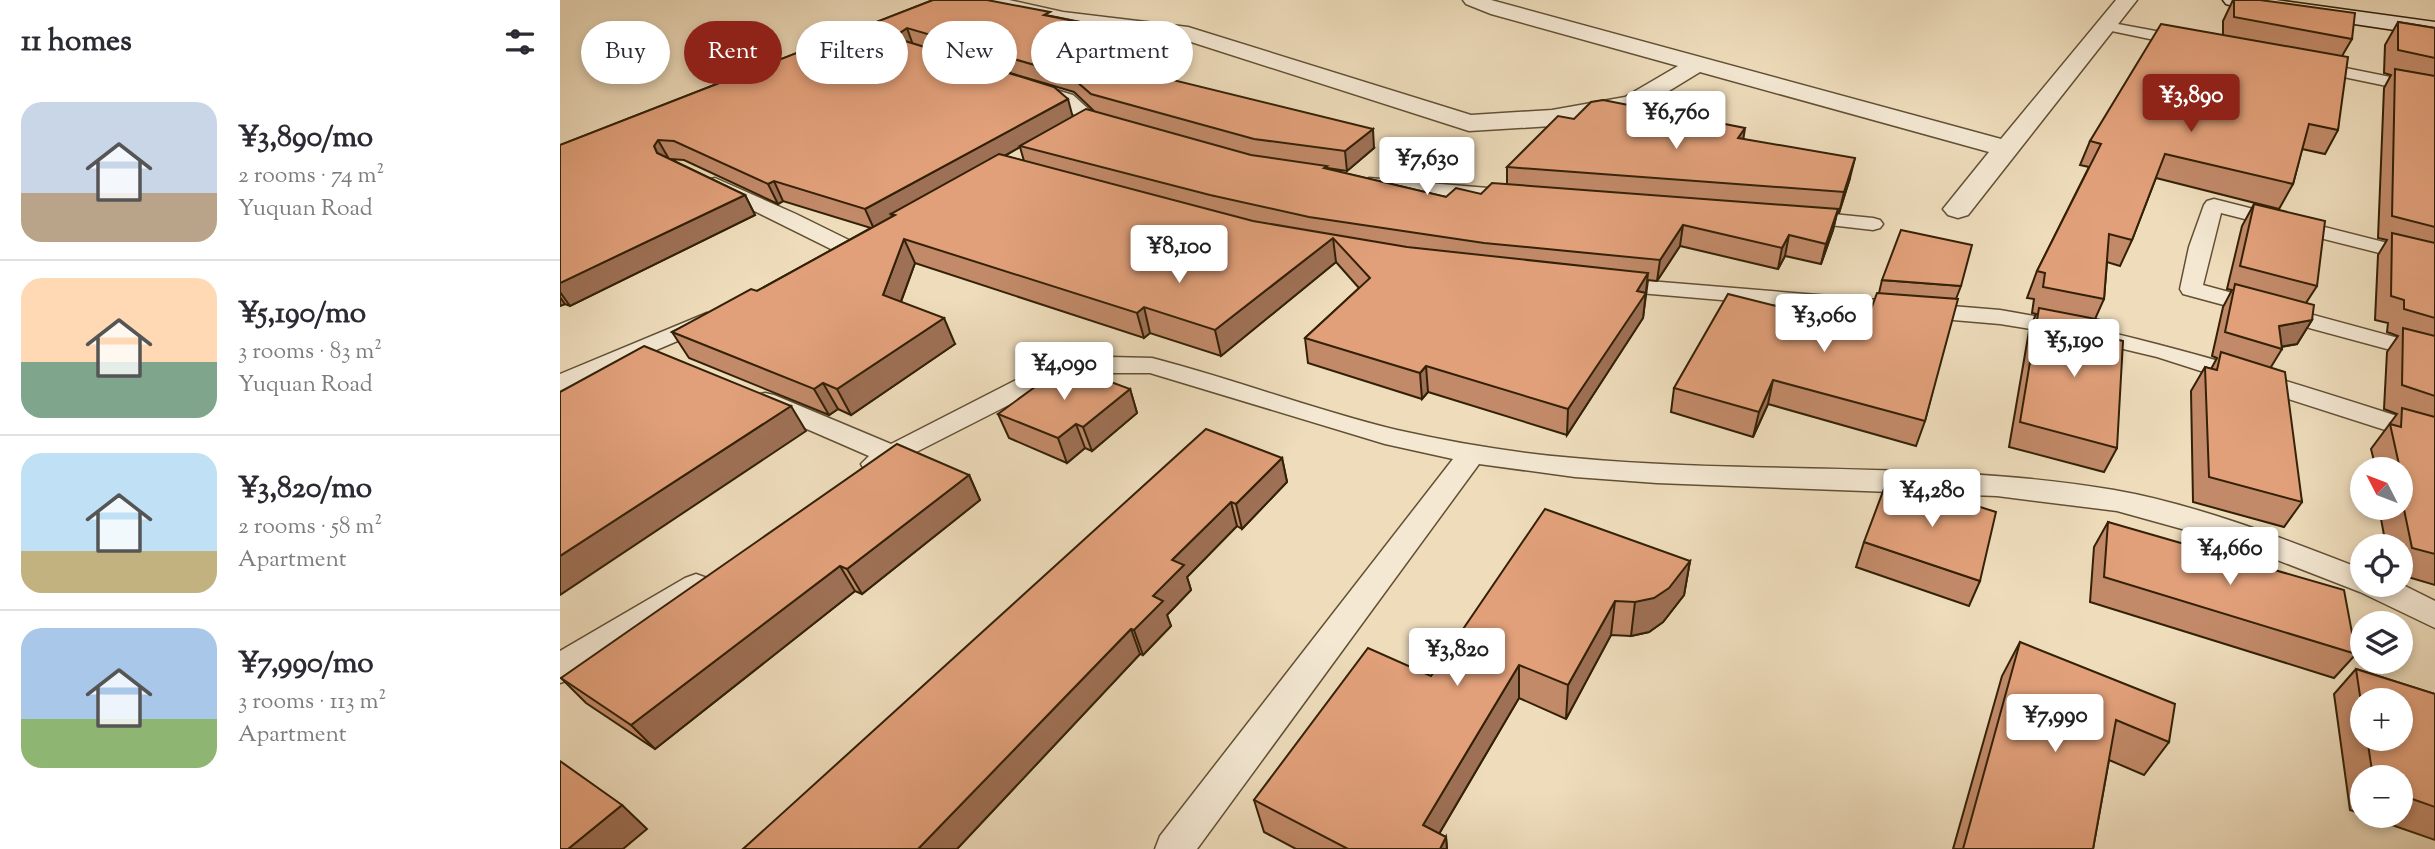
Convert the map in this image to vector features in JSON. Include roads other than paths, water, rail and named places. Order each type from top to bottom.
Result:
[{"type":"street","points":[[981,0],[1063,18],[1188,34],[1469,123],[1552,118],[1632,103],[1698,64]]},
{"type":"street","points":[[1472,0],[1499,10],[2007,149]]},
{"type":"street","points":[[1958,209],[2127,0]]},
{"type":"street","points":[[2233,0],[2435,29]]},
{"type":"street","points":[[2301,0],[2435,19]]},
{"type":"lane","points":[[2107,26],[2203,45]]},
{"type":"lane","points":[[2298,63],[2435,91]]},
{"type":"lane","points":[[1017,83],[1067,99],[1090,119],[1128,130]]},
{"type":"lane","points":[[1068,132],[1090,119]]},
{"type":"lane","points":[[701,178],[855,252]]},
{"type":"lane","points":[[1347,181],[1514,196]]},
{"type":"lane","points":[[2435,261],[2214,205],[2200,247],[2192,289],[2435,355]]},
{"type":"lane","points":[[1784,216],[1873,224]]},
{"type":"lane","points":[[832,263],[877,239]]},
{"type":"lane","points":[[1588,283],[1945,312],[2047,323],[2152,348],[2435,438]]},
{"type":"lane","points":[[560,383],[727,311]]},
{"type":"lane","points":[[641,349],[666,359]]},
{"type":"lane","points":[[856,477],[890,454],[1025,386],[1087,368],[1132,364],[1152,366],[1394,438],[1472,454],[1575,468],[1997,486],[2117,501],[2206,524],[2350,576]]},
{"type":"lane","points":[[741,391],[890,454]]},
{"type":"lane","points":[[1174,849],[1472,454]]},
{"type":"lane","points":[[560,669],[722,568]]},
{"type":"lane","points":[[2398,597],[2435,615]]}]
